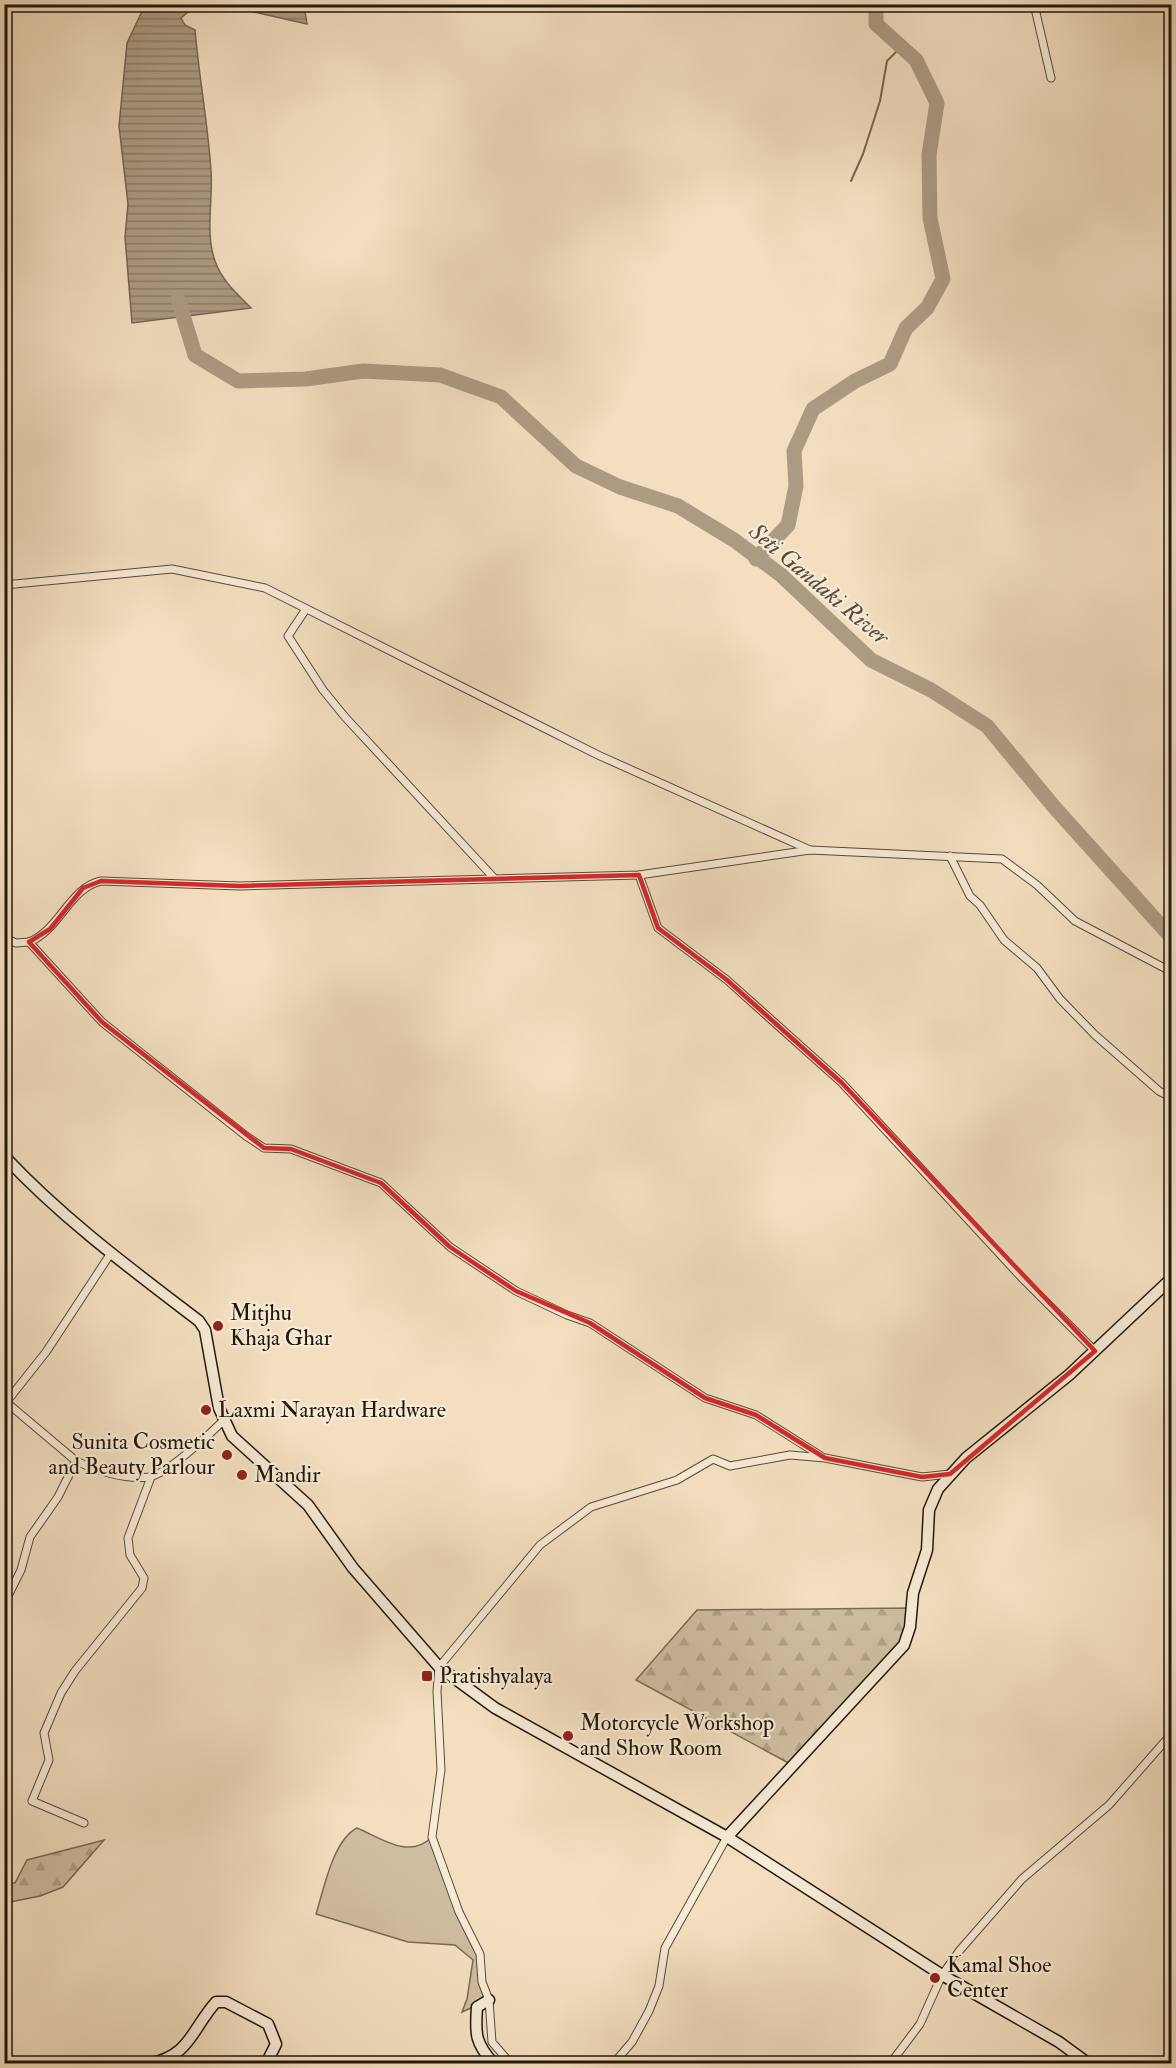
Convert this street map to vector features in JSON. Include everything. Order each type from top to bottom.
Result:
[{"type":"main road","points":[[4,1156],[47,1201],[203,1326],[223,1421],[237,1440],[308,1505],[347,1561],[439,1667],[495,1707],[727,1836],[942,1975],[1059,2042],[1089,2064]]},
{"type":"main road","points":[[727,1836],[904,1645],[908,1636],[913,1593],[927,1550],[930,1502],[950,1474],[1095,1351],[1172,1278]]},
{"type":"main road","points":[[489,2000],[477,2007],[476,2027],[478,2044],[494,2064]]},
{"type":"main road","points":[[149,2064],[170,2058],[181,2050],[193,2038],[216,2002],[226,2002],[268,2024],[276,2044],[266,2064]]},
{"type":"street","points":[[1034,4],[1051,78]]},
{"type":"street","points":[[4,585],[172,569],[265,588],[598,755],[810,850]]},
{"type":"street","points":[[306,609],[288,636],[323,690],[494,878]]},
{"type":"street","points":[[4,939],[16,943],[29,942],[50,929],[83,888],[101,881],[240,886],[639,875],[810,850],[1002,859],[1036,885],[1075,921],[1172,972]]},
{"type":"street","points":[[950,856],[970,896],[981,905],[1004,940],[1037,968],[1060,999],[1095,1035],[1159,1091],[1172,1098]]},
{"type":"street","points":[[639,875],[658,928],[727,980],[842,1083],[1021,1277],[1095,1351]]},
{"type":"street","points":[[29,942],[102,1022],[264,1148],[291,1149],[381,1182],[450,1247],[516,1291],[590,1323],[705,1398],[756,1415],[825,1458]]},
{"type":"street","points":[[111,1253],[46,1352],[5,1404],[76,1461],[95,1470],[121,1476],[151,1477]]},
{"type":"street","points":[[84,1823],[32,1801],[49,1760],[44,1732],[75,1671],[142,1588],[144,1578],[130,1555],[128,1538],[134,1516],[151,1477],[189,1451],[223,1421]]},
{"type":"street","points":[[511,2064],[492,2042],[489,2000],[482,1982],[480,1954],[459,1912],[432,1837],[441,1770],[437,1691],[439,1667],[540,1545],[591,1507],[677,1480],[713,1460],[730,1466],[790,1455],[825,1458],[922,1477],[950,1474]]},
{"type":"street","points":[[4,1604],[21,1570],[30,1537],[58,1497],[76,1461]]},
{"type":"street","points":[[890,2064],[920,2024],[942,1975],[1022,1879],[1109,1805],[1167,1739]]},
{"type":"street","points":[[613,2064],[632,2042],[649,2011],[659,1986],[665,1948],[727,1836]]},
{"type":"highlighted area","points":[[639,875],[658,928],[727,980],[842,1083],[1095,1351],[950,1474],[922,1477],[825,1458],[756,1415],[705,1398],[590,1323],[516,1291],[450,1247],[381,1183],[291,1149],[264,1148],[102,1022],[29,942],[50,929],[83,888],[101,881],[240,886]]},
{"type":"green space","points":[[911,1608],[908,1636],[792,1765],[636,1680],[697,1610]]},
{"type":"green space","points":[[357,1828],[404,1847],[423,1844],[432,1837],[480,1954],[489,2000],[462,2012],[467,1999],[473,1960],[455,1945],[408,1942],[316,1914],[330,1866],[342,1843]]},
{"type":"green space","points":[[104,1840],[63,1887],[40,1896],[5,1903],[5,1883],[15,1883],[27,1860]]},
{"type":"shaded area","points":[[236,4],[304,5],[307,24],[236,8]]},
{"type":"shaded area","points":[[145,5],[190,5],[188,12],[181,18],[185,25],[195,30],[211,171],[210,239],[212,250],[215,261],[230,287],[251,308],[132,323],[125,237],[128,204],[119,126],[127,43]]},
{"type":"waterway","points":[[756,559],[788,525],[796,486],[794,451],[813,409],[855,381],[890,364],[906,328],[927,308],[943,279],[930,218],[929,155],[937,103],[916,60],[876,24],[876,4]]},
{"type":"waterway","points":[[851,181],[863,154],[880,101],[887,61],[901,47]]},
{"type":"waterway","name":"Seti Gandaki River","points":[[178,299],[195,355],[238,381],[306,379],[363,371],[440,375],[501,397],[576,466],[620,487],[678,506],[734,540],[781,575],[871,660],[931,690],[987,726],[1055,808],[1172,938]]},
{"type":"place","name":"Mitjhu Khaja Ghar","points":[[218,1326]]},
{"type":"place","name":"Laxmi Narayan Hardware","points":[[206,1410]]},
{"type":"place","name":"Sunita Cosmetic and Beauty Parlour","points":[[227,1455]]},
{"type":"place","name":"Mandir","points":[[242,1475]]},
{"type":"place","name":"Pratishyalaya","points":[[427,1676]]},
{"type":"place","name":"Motorcycle Workshop and Show Room","points":[[568,1736]]},
{"type":"place","name":"Kamal Shoe Center","points":[[935,1978]]}]
